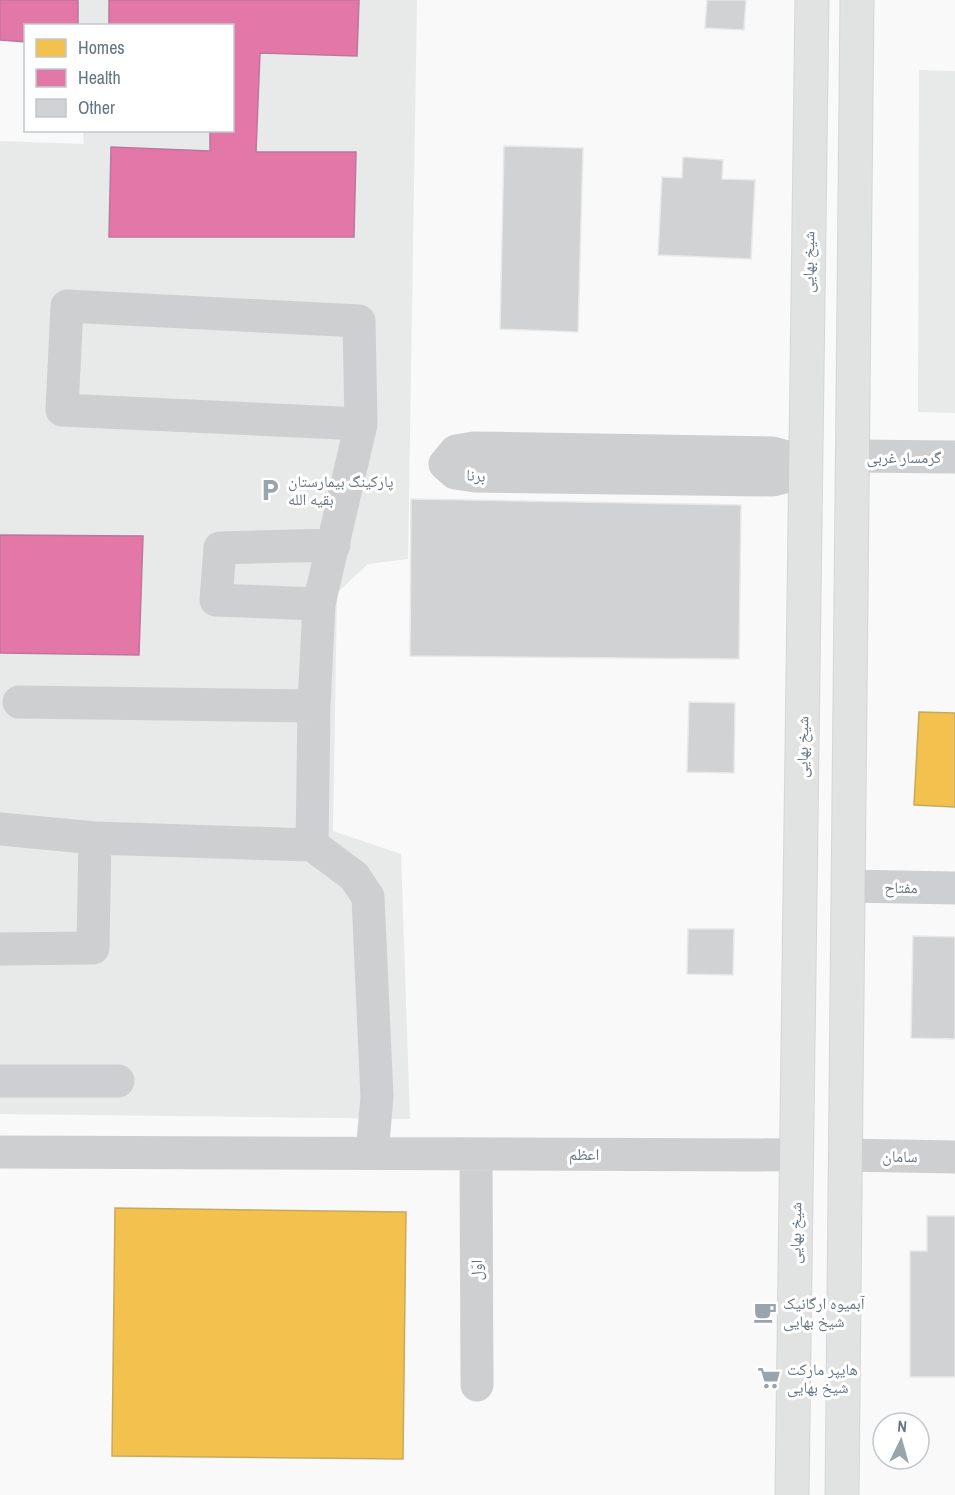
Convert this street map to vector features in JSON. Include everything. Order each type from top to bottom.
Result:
[{"type":"main road","name":"شیخ بهایی","points":[[792,1495],[812,0]]},
{"type":"main road","points":[[842,1495],[857,0]]},
{"type":"main road","points":[[796,1155],[845,1155]]},
{"type":"street","points":[[312,845],[314,706],[319,604],[361,424],[359,321],[67,306],[62,410],[361,424]]},
{"type":"street","name":"برنا","points":[[474,448],[772,453],[805,467],[773,480],[487,476],[455,473],[444,464],[456,451],[474,448]]},
{"type":"street","name":"گرمسار غربی","points":[[852,456],[955,457]]},
{"type":"street","points":[[319,604],[216,600],[220,548],[334,546]]},
{"type":"street","points":[[19,702],[314,706]]},
{"type":"street","points":[[0,829],[94,838],[312,845],[354,876],[368,897],[376,1097],[372,1153]]},
{"type":"street","points":[[0,949],[93,948],[94,838]]},
{"type":"street","name":"مفتاح","points":[[848,886],[955,888]]},
{"type":"street","points":[[0,1081],[118,1081]]},
{"type":"street","name":"اعظم","points":[[0,1152],[796,1155]]},
{"type":"street","name":"اوّل","points":[[476,1154],[477,1385]]},
{"type":"street","name":"سامان","points":[[845,1155],[955,1157]]},
{"type":"shaded area","points":[[78,0],[417,0],[408,559],[368,564],[337,593],[333,831],[401,854],[410,1119],[0,1114],[0,141],[84,144],[83,132],[234,132],[234,24],[78,24]]},
{"type":"shaded area","points":[[919,70],[955,71],[955,413],[918,412]]},
{"type":"building: Homes","points":[[919,712],[955,713],[955,807],[914,805]]},
{"type":"building: Homes","points":[[115,1208],[406,1212],[403,1459],[112,1456]]},
{"type":"building: Health","points":[[0,0],[78,0],[78,24],[24,24],[24,42],[0,40]]},
{"type":"building: Health","points":[[109,0],[359,0],[357,56],[260,53],[256,152],[356,152],[354,237],[109,237],[111,147],[210,151],[210,132],[234,132],[234,24],[109,24]]},
{"type":"building: Health","points":[[0,535],[143,536],[139,655],[0,653]]},
{"type":"building: Other","points":[[707,0],[746,0],[744,30],[705,28]]},
{"type":"building: Other","points":[[504,146],[583,148],[578,332],[500,329]]},
{"type":"building: Other","points":[[683,157],[723,160],[722,179],[755,180],[751,259],[658,255],[662,177],[682,178]]},
{"type":"building: Other","points":[[411,499],[741,505],[739,659],[410,656]]},
{"type":"building: Other","points":[[689,702],[735,703],[734,773],[687,772]]},
{"type":"building: Other","points":[[688,929],[734,929],[733,975],[687,974]]},
{"type":"building: Other","points":[[913,936],[955,937],[955,1039],[911,1038]]},
{"type":"building: Other","points":[[927,1216],[955,1216],[955,1377],[910,1377],[910,1251],[927,1251]]},
{"type":"place","name":"پارکینگ بیمارستان بقیه الله","points":[[270,490]]},
{"type":"place","name":"آبمیوه ارگانیک شیخ بهایی","points":[[765,1312]]},
{"type":"place","name":"هایپر مارکت شیخ بهایی","points":[[769,1378]]}]
